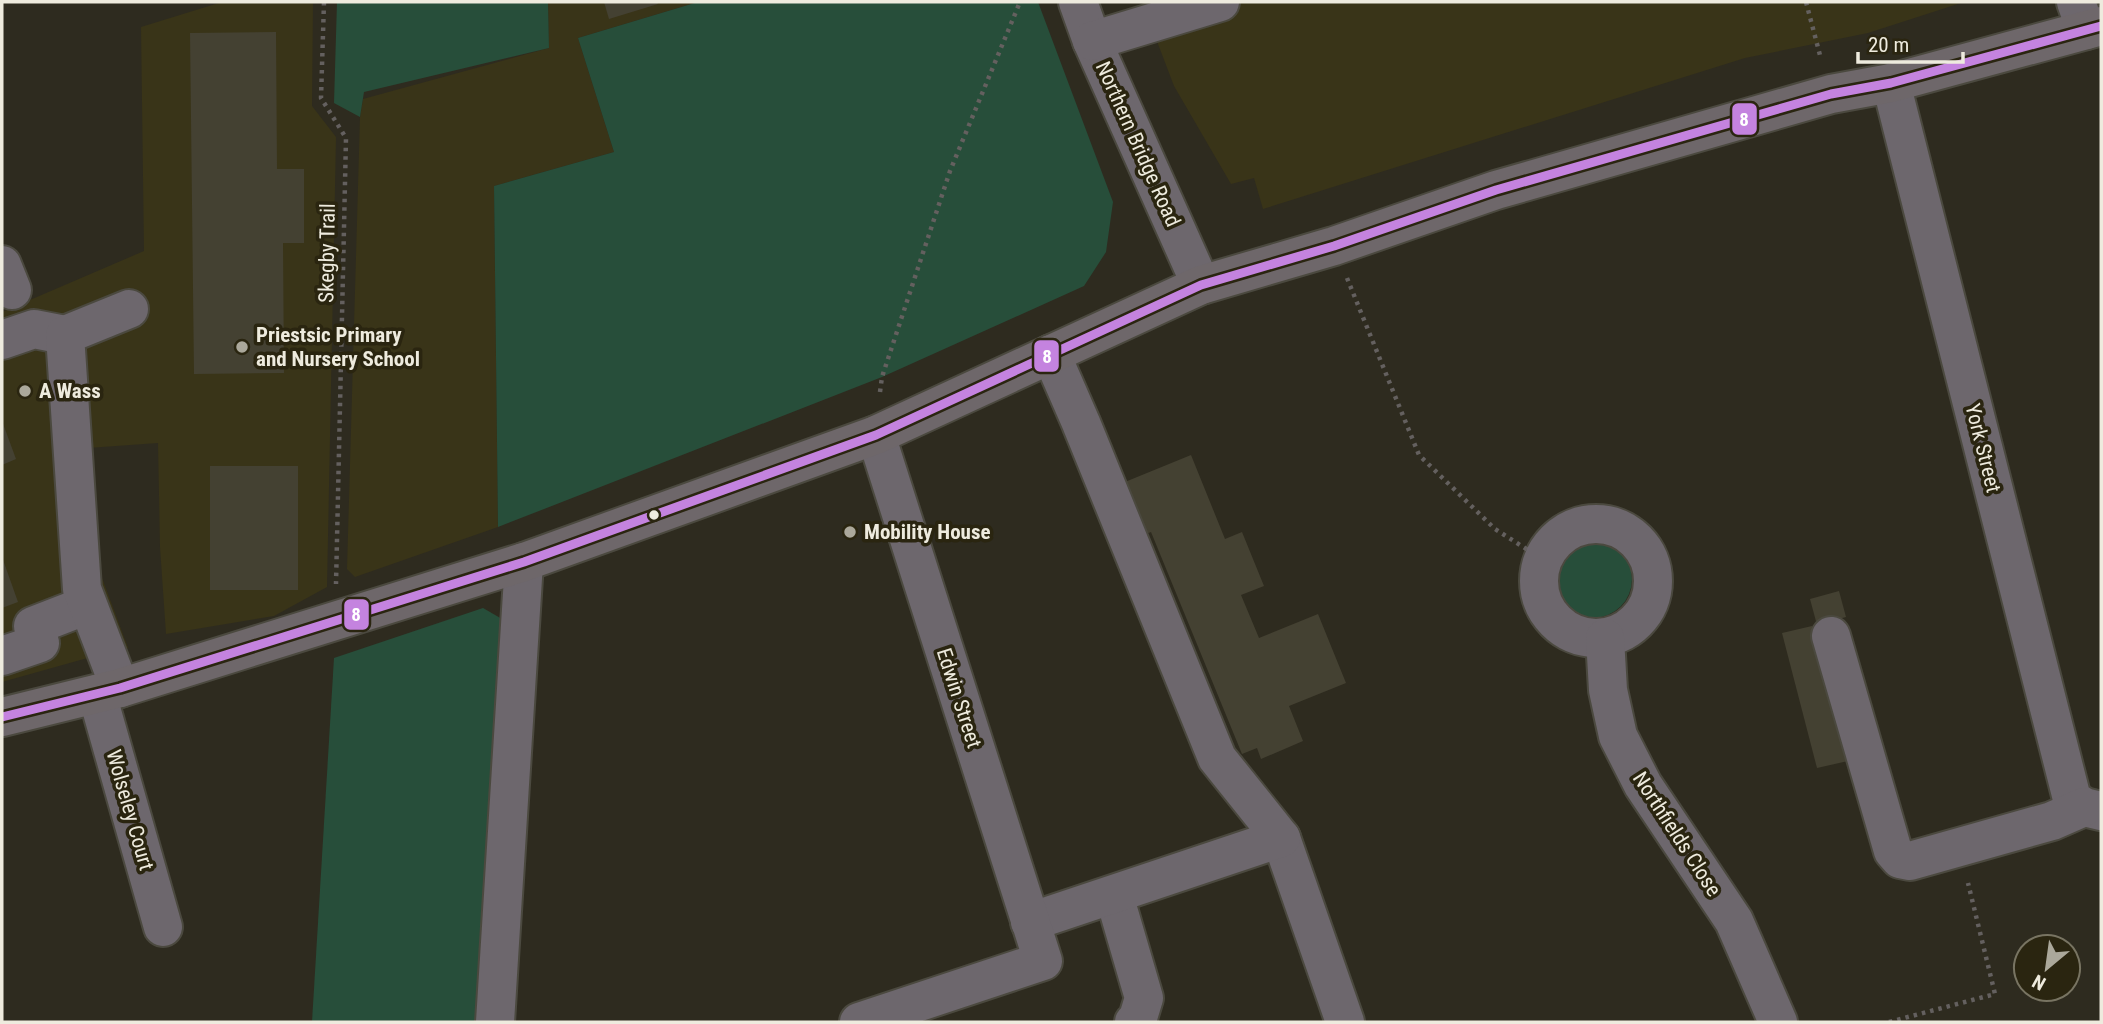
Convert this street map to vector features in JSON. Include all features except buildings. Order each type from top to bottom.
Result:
[{"type":"main road","points":[[2,718],[108,691],[524,562],[876,435],[1201,285],[1334,246],[1496,190],[1831,94],[1891,83],[2088,19]]},
{"type":"street","name":"Northern Bridge Road","points":[[1078,2],[1201,285]]},
{"type":"street","points":[[1093,41],[1220,2]]},
{"type":"street","name":"York Street","points":[[1891,83],[2073,799],[2092,809]]},
{"type":"street","points":[[2,340],[34,329],[65,335],[129,309]]},
{"type":"street","name":"Wolseley Court","points":[[65,335],[82,590],[163,927]]},
{"type":"street","points":[[1051,354],[1217,758],[1282,838],[1345,1022]]},
{"type":"street","name":"Edwin Street","points":[[876,435],[1043,961],[923,1012]]},
{"type":"street","points":[[1587,524],[1607,524],[1626,532],[1641,545],[1651,562],[1654,582],[1650,602],[1639,619],[1624,631],[1605,638],[1588,638],[1571,633],[1556,623],[1545,610],[1539,594],[1538,576],[1542,559],[1552,542],[1568,530],[1587,524]]},
{"type":"street","points":[[495,1022],[524,562]]},
{"type":"street","points":[[2,656],[40,643],[33,626],[87,605]]},
{"type":"street","points":[[1831,636],[1893,851],[1900,859],[1910,861],[1960,848],[2092,809]]},
{"type":"street","name":"Northfields Close","points":[[1605,638],[1608,690],[1618,736],[1643,785],[1734,921],[1778,1022]]},
{"type":"street","points":[[1030,922],[1282,838]]},
{"type":"street","points":[[1114,895],[1144,999],[1135,1022]]},
{"type":"street","points":[[859,1022],[923,1012]]},
{"type":"path","name":"Skegby Trail","points":[[324,2],[321,98],[346,138],[335,596]]},
{"type":"path","points":[[876,435],[882,377],[946,184],[1020,2]]},
{"type":"path","points":[[1806,2],[1831,94]]},
{"type":"path","points":[[1334,246],[1419,455],[1495,529],[1542,559]]},
{"type":"path","points":[[1889,1022],[1994,994],[1960,848]]},
{"type":"shaded area","name":"Priestsic Primary and Nursery School","points":[[222,2],[313,2],[312,106],[336,137],[327,587],[274,616],[166,634],[160,547],[158,443],[88,448],[102,578],[128,648],[2,682],[2,312],[144,251],[141,27]]},
{"type":"shaded area","name":"Priestsic Primary and Nursery School","points":[[548,2],[698,2],[578,38],[614,152],[494,186],[498,527],[355,577],[347,569],[360,117],[363,99],[549,48]]},
{"type":"shaded area","points":[[1142,2],[1964,2],[1868,33],[1745,58],[1263,209],[1254,178],[1231,184],[1174,86]]},
{"type":"green space","points":[[337,2],[548,2],[549,48],[364,92],[360,117],[334,103]]},
{"type":"green space","points":[[698,2],[1038,2],[1113,202],[1106,252],[1084,286],[882,377],[498,527],[494,186],[614,152],[578,38]]},
{"type":"green space","points":[[1585,540],[1601,540],[1615,546],[1626,557],[1632,571],[1632,587],[1626,601],[1615,612],[1601,618],[1585,618],[1571,612],[1560,601],[1554,587],[1554,571],[1560,557],[1571,546]]},
{"type":"green space","points":[[483,608],[502,619],[480,1022],[312,1022],[334,658]]},
{"type":"transit line","name":"8","points":[[2,717],[120,688],[524,562],[876,435],[1201,285],[1334,246],[1496,190],[1831,94],[1891,83],[2101,26]]},
{"type":"place","name":"Priestsic Primary and Nursery School","points":[[242,347]]},
{"type":"place","name":"A Wass","points":[[25,391]]},
{"type":"place","name":"Mobility House","points":[[850,532]]}]
